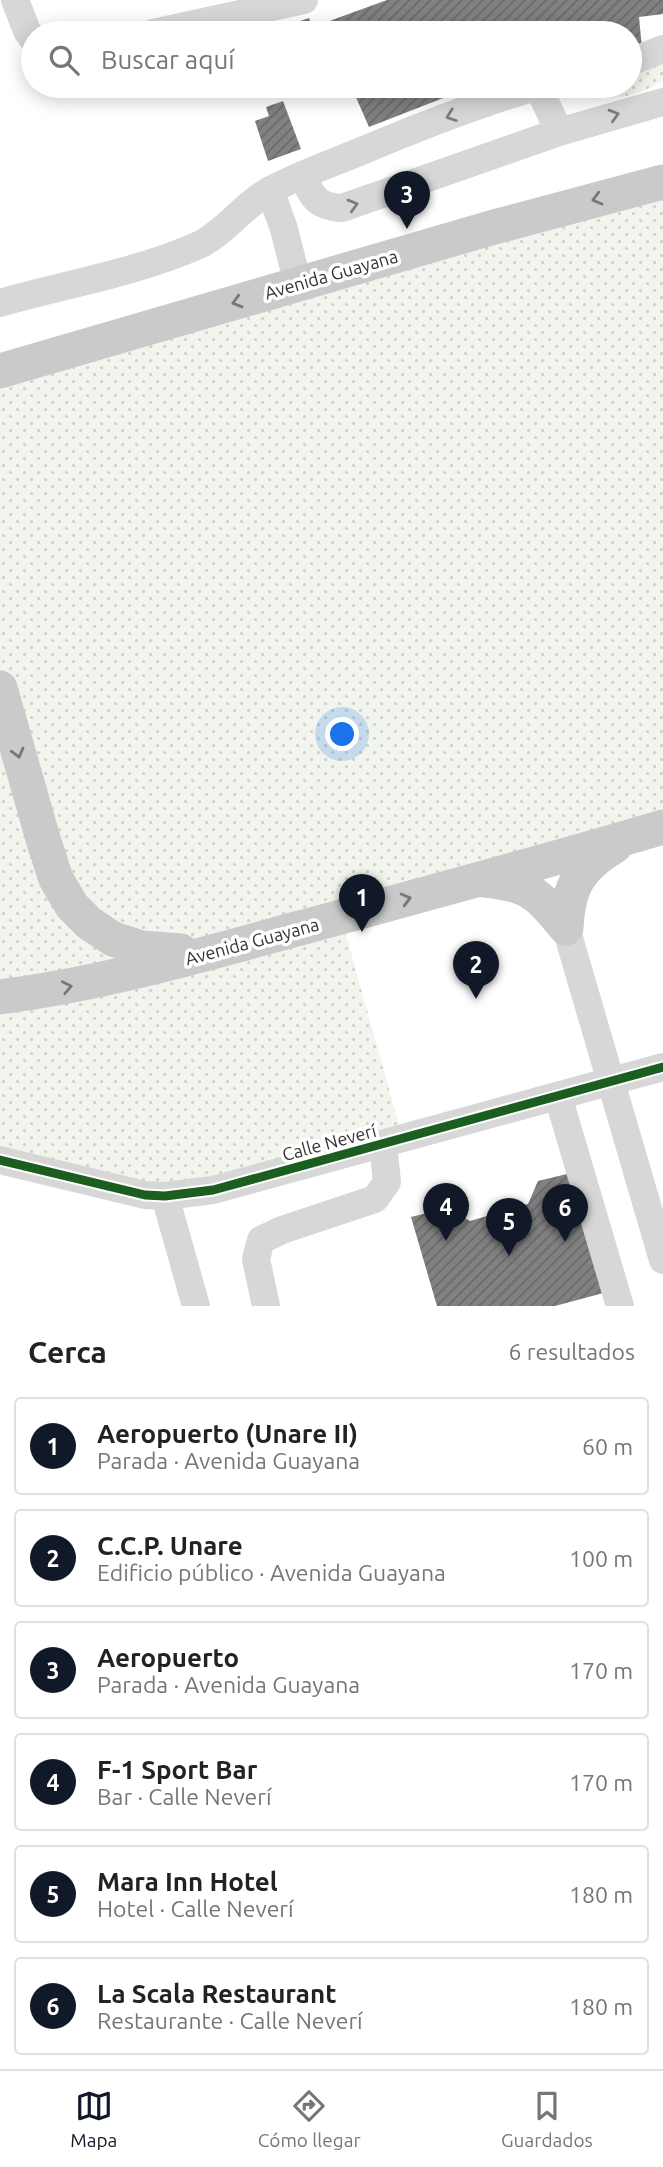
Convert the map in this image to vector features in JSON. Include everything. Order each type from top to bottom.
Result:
[{"type":"main road","name":"Avenida Guayana","points":[[0,382],[16,366],[494,227],[663,182]]},
{"type":"main road","points":[[0,688],[56,879],[72,906],[89,923],[113,939],[141,948],[205,953]]},
{"type":"main road","name":"Avenida Guayana","points":[[0,997],[43,992],[99,980],[205,953],[663,827]]},
{"type":"main road","points":[[566,928],[567,905],[583,869],[630,837]]},
{"type":"main road","points":[[477,880],[512,883],[531,891],[566,928]]},
{"type":"street","points":[[15,0],[23,21]]},
{"type":"street","points":[[208,21],[304,0]]},
{"type":"street","points":[[642,57],[663,49]]},
{"type":"street","points":[[0,303],[148,264],[200,244],[270,190],[415,129],[498,98]]},
{"type":"street","points":[[543,98],[559,132]]},
{"type":"street","points":[[302,175],[313,198],[326,207],[342,208],[559,132],[663,102]]},
{"type":"street","points":[[270,190],[284,229],[298,284]]},
{"type":"street","points":[[566,928],[663,1260]]},
{"type":"street","name":"Calle Neverí","points":[[0,1160],[129,1192],[165,1196],[213,1190],[663,1067]]},
{"type":"street","points":[[558,1097],[620,1306]]},
{"type":"street","points":[[266,1306],[256,1259],[261,1240],[282,1230],[375,1199],[387,1182],[383,1144]]},
{"type":"street","points":[[165,1196],[196,1306]]},
{"type":"shaded area","points":[[663,53],[663,81],[642,92],[642,62]]},
{"type":"shaded area","points":[[663,182],[663,827],[341,917],[403,1139],[196,1193],[0,1160],[0,371]]},
{"type":"building","points":[[387,0],[663,0],[663,14],[639,17],[639,21],[329,21]]},
{"type":"building","points":[[356,98],[443,98],[369,127]]},
{"type":"building","points":[[283,101],[301,149],[268,161],[255,121],[269,116],[266,107]]},
{"type":"building","points":[[571,1173],[607,1292],[555,1306],[437,1306],[411,1217],[447,1208],[470,1221],[528,1204],[538,1181]]},
{"type":"cycle path","points":[[0,1160],[145,1195],[165,1196],[213,1190],[663,1067]]},
{"type":"place","name":"Aeropuerto","points":[[407,229]]},
{"type":"place","name":"Aeropuerto (Unare II)","points":[[362,932]]},
{"type":"place","name":"C.C.P. Unare","points":[[476,999]]},
{"type":"place","name":"F-1 Sport Bar","points":[[446,1241]]},
{"type":"place","name":"La Scala Restaurant","points":[[565,1242]]},
{"type":"place","name":"Mara Inn Hotel","points":[[509,1256]]}]
